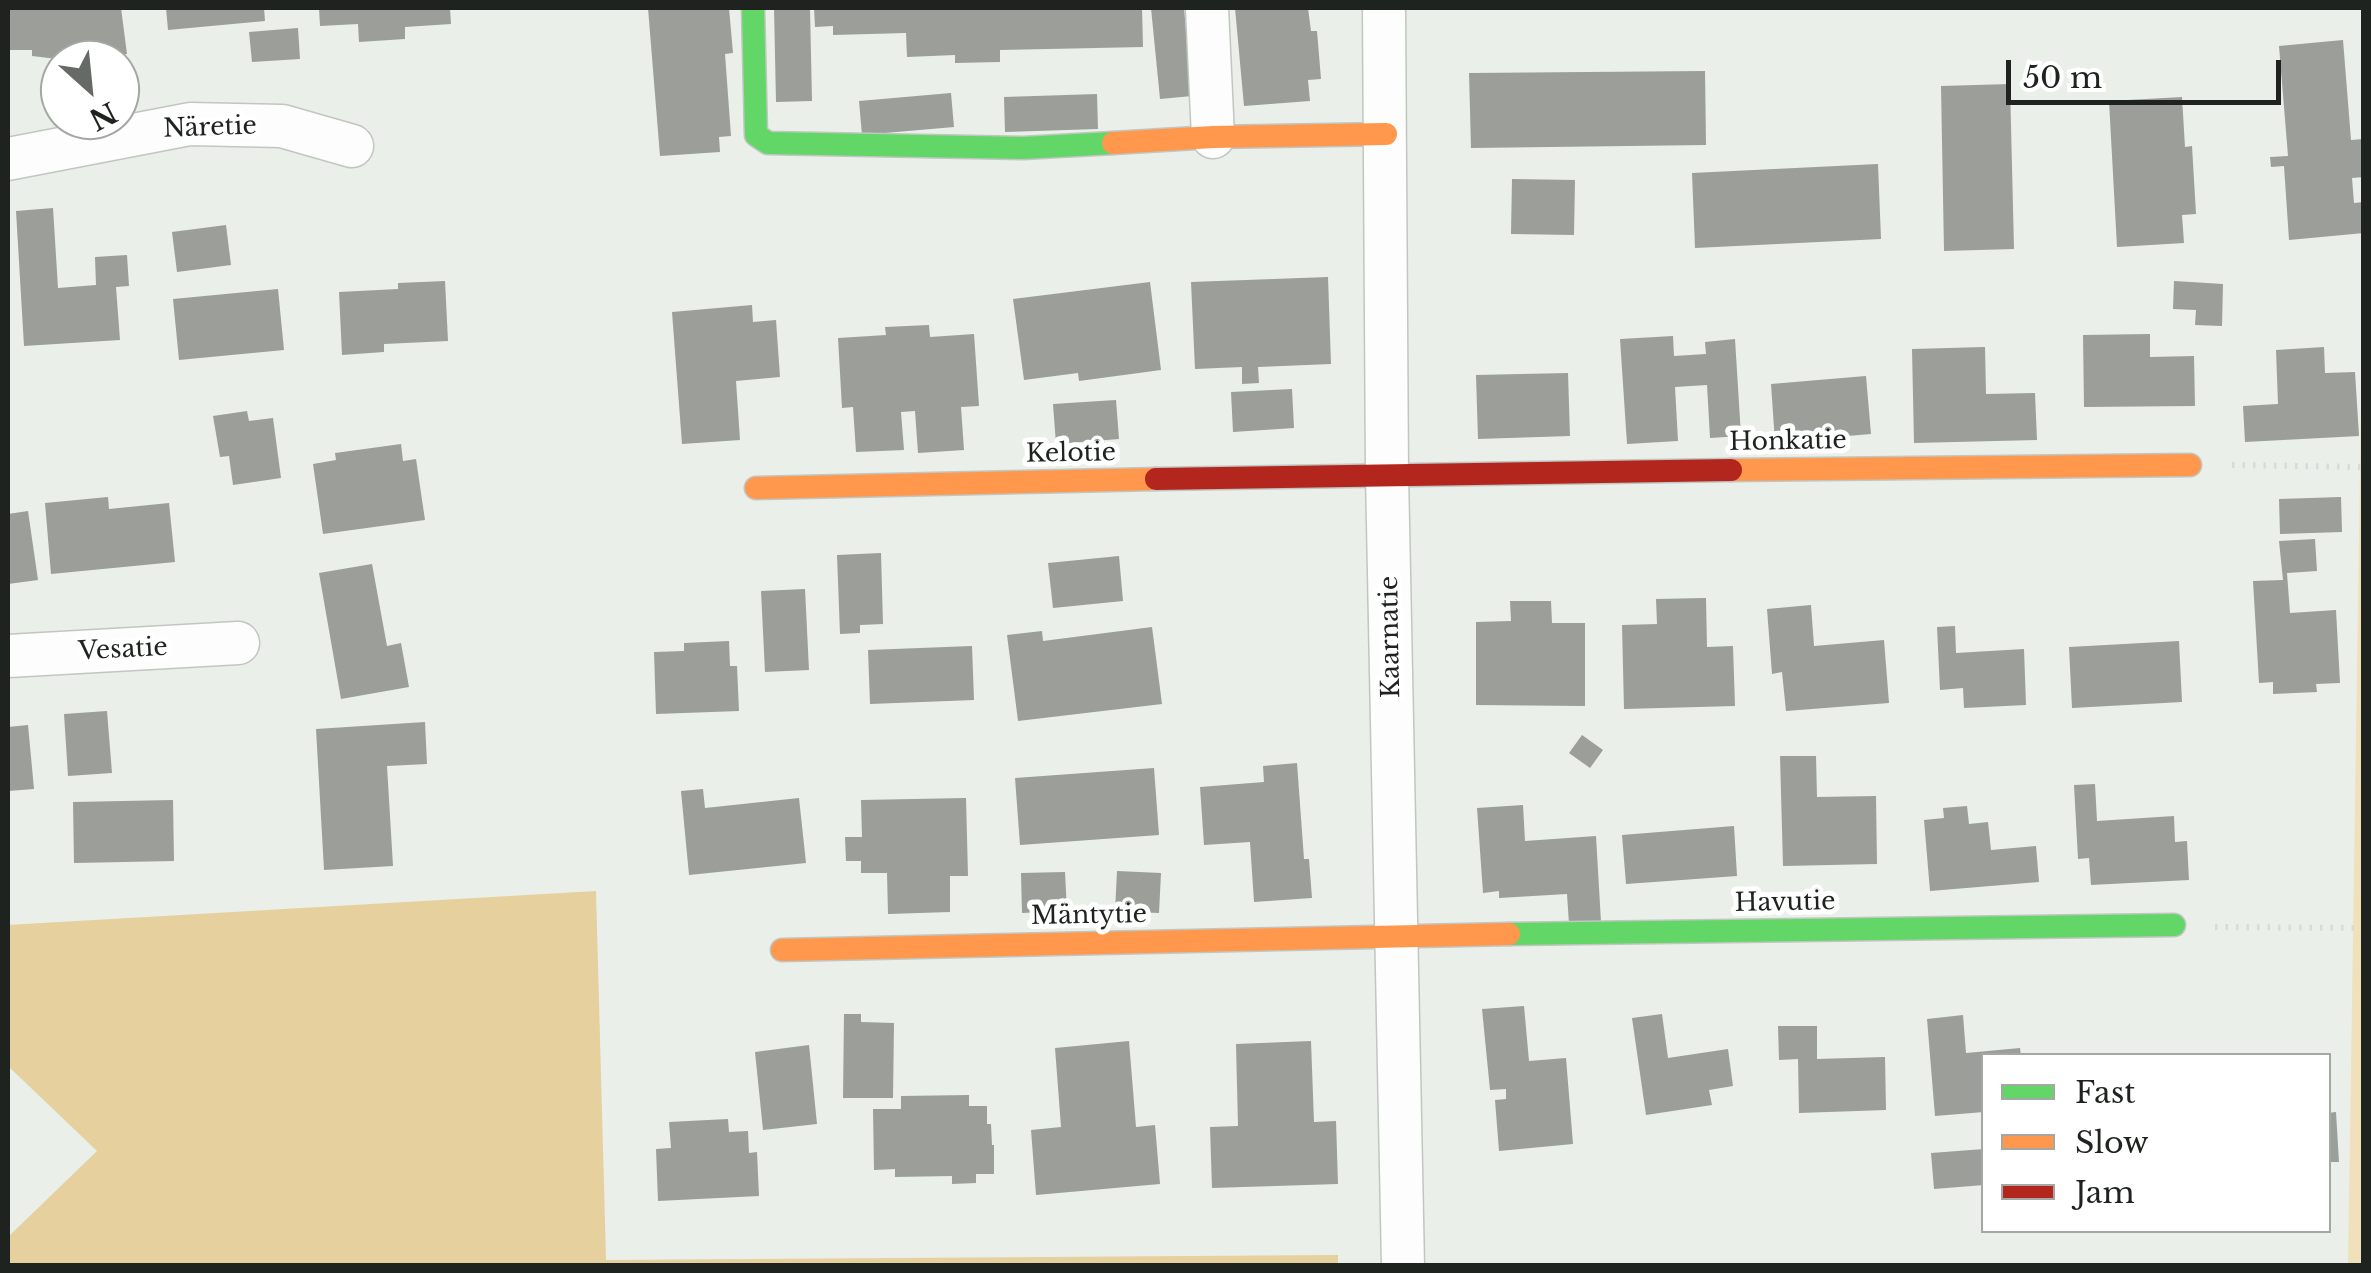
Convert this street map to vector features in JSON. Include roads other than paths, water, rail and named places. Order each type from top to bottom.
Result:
[{"type":"street","points":[[753,8],[756,135],[768,142],[1023,148],[1213,137],[1386,134]]},
{"type":"street","points":[[1207,8],[1213,137]]},
{"type":"street","name":"Kaarnatie","points":[[1384,8],[1387,474],[1403,1266]]},
{"type":"street","name":"Näretie","points":[[8,159],[190,124],[282,126],[352,146]]},
{"type":"street","name":"Honkatie","points":[[1387,474],[2190,465]]},
{"type":"street","name":"Kelotie","points":[[756,488],[1387,474]]},
{"type":"street","name":"Vesatie","points":[[8,656],[238,643]]},
{"type":"street","name":"Havutie","points":[[1397,935],[2174,925]]},
{"type":"street","name":"Mäntytie","points":[[782,950],[1397,935]]}]
